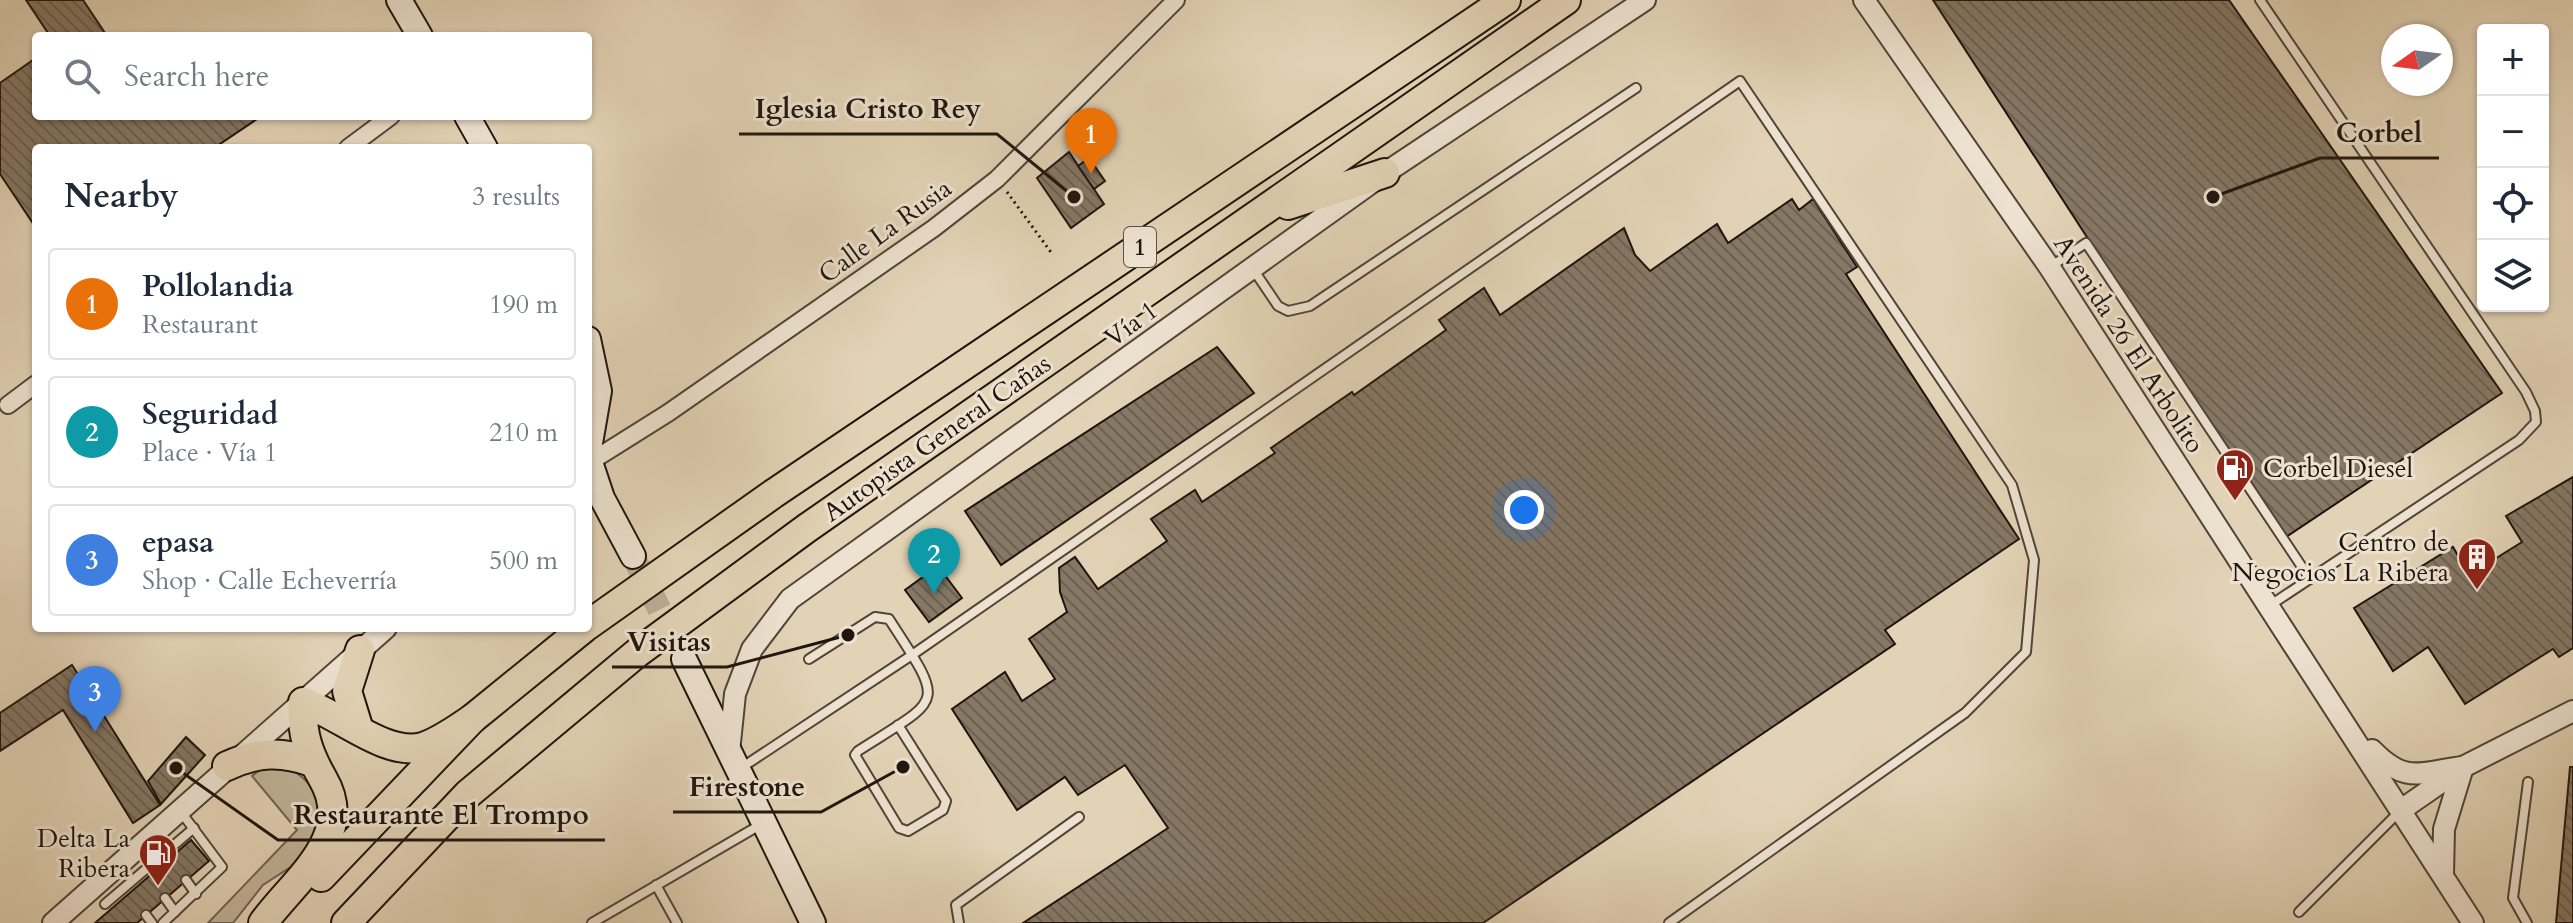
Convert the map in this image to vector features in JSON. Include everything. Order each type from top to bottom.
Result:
[{"type":"highway","name":"Autopista General Cañas","points":[[592,623],[773,494],[1506,0]]},
{"type":"highway","name":"Autopista General Cañas","points":[[346,923],[468,794],[637,653],[807,528],[1566,0]]},
{"type":"highway","points":[[1260,213],[1385,173]]},
{"type":"highway","name":"Autopista General Cañas","points":[[280,923],[353,840],[472,719],[580,632]]},
{"type":"highway","points":[[359,730],[347,691],[360,650]]},
{"type":"highway","points":[[263,923],[312,866],[331,829],[332,798],[312,762],[301,726],[303,702],[330,712],[378,742],[398,748],[420,748],[472,719]]},
{"type":"highway","points":[[227,766],[267,753],[290,754],[312,762]]},
{"type":"main road","points":[[399,0],[418,32]]},
{"type":"main road","points":[[469,120],[483,144]]},
{"type":"main road","points":[[592,358],[599,391],[592,432]]},
{"type":"main road","points":[[592,471],[602,498],[633,556]]},
{"type":"main road","points":[[684,659],[813,923]]},
{"type":"street","name":"Calle La Rusia","points":[[592,461],[668,413],[858,281],[997,179],[1176,0]]},
{"type":"street","name":"Vía 1","points":[[734,761],[735,694],[752,649],[790,599],[1385,173],[1645,0]]},
{"type":"street","name":"Avenida 26 El Arbolito","points":[[1864,0],[2050,268],[2473,923]]},
{"type":"street","points":[[353,144],[386,120]]},
{"type":"street","points":[[8,405],[32,387]]},
{"type":"street","points":[[2283,629],[2313,658],[2373,751],[2391,768],[2413,777],[2463,767]]},
{"type":"street","points":[[53,923],[103,901],[181,811],[227,766],[381,632]]},
{"type":"street","points":[[2401,810],[2463,767],[2573,711]]},
{"type":"street","points":[[2444,879],[2444,829],[2463,767]]},
{"type":"lane","points":[[2260,0],[2535,411],[2532,430],[2519,440],[2268,606]]},
{"type":"lane","points":[[734,761],[912,655],[1740,81],[2012,485],[2034,560],[2033,575],[2026,652],[1965,713],[1669,923]]},
{"type":"lane","points":[[1253,268],[1278,306],[1288,311],[1310,306],[1636,88]]},
{"type":"lane","points":[[2050,268],[2086,243],[2310,579]]},
{"type":"lane","points":[[809,659],[875,617],[882,617],[889,619],[929,682],[929,698],[923,710],[898,725],[855,755],[899,828],[908,831],[943,810],[946,801],[898,725]]},
{"type":"lane","points":[[2527,923],[2513,898],[2528,782]]},
{"type":"lane","points":[[2299,912],[2401,810]]},
{"type":"lane","points":[[163,923],[222,867],[181,811]]},
{"type":"lane","points":[[959,923],[956,905],[1079,817]]},
{"type":"lane","points":[[592,923],[764,822]]},
{"type":"lane","points":[[103,901],[127,890],[194,828]]},
{"type":"lane","points":[[186,880],[196,894]]},
{"type":"lane","points":[[656,885],[677,923]]},
{"type":"lane","points":[[165,898],[175,912]]},
{"type":"path","points":[[997,179],[1053,255]]},
{"type":"shaded area","points":[[275,766],[304,778],[315,794],[322,826],[303,859],[263,885],[233,923],[208,923],[297,830],[252,776],[261,769]]},
{"type":"building","points":[[26,0],[83,0],[104,32],[47,32]]},
{"type":"building","points":[[1933,0],[2229,0],[2502,393],[2283,539]]},
{"type":"building","points":[[32,61],[32,120],[256,120],[220,144],[32,144],[32,222],[0,174],[0,83]]},
{"type":"building","points":[[1069,152],[1104,204],[1071,228],[1037,178]]},
{"type":"building","points":[[1089,158],[1105,181],[1094,189],[1078,166]]},
{"type":"building","points":[[1792,199],[1799,210],[1813,199],[1857,267],[1846,274],[2019,539],[1885,630],[1895,644],[1483,923],[1023,923],[1168,828],[1125,765],[1078,795],[1065,777],[1017,810],[952,709],[1005,672],[1022,701],[1055,679],[1029,639],[1067,612],[1060,592],[1059,568],[1075,557],[1098,589],[1167,541],[1151,519],[1195,490],[1202,502],[1275,453],[1271,448],[1352,392],[1354,395],[1446,330],[1439,320],[1484,288],[1500,315],[1624,228],[1635,255],[1650,271],[1717,224],[1728,243]]},
{"type":"building","points":[[1217,347],[1254,393],[1001,565],[965,511]]},
{"type":"building","name":"Centro de Negocios La Ribera","points":[[2573,477],[2573,648],[2559,657],[2553,649],[2465,704],[2428,647],[2393,671],[2354,608],[2453,547],[2469,575],[2522,542],[2506,516]]},
{"type":"building","points":[[938,566],[962,598],[929,622],[905,590]]},
{"type":"building","points":[[72,665],[160,805],[133,823],[63,710],[0,751],[0,713]]},
{"type":"building","points":[[186,737],[205,755],[161,804],[148,781]]},
{"type":"building","points":[[2570,767],[2573,767],[2573,923],[2556,923]]},
{"type":"building","name":"Delta La Ribera","points":[[191,840],[209,861],[137,923],[95,923]]},
{"type":"tunnel","points":[[633,556],[684,659]]},
{"type":"place","name":"Pollolandia","points":[[1091,174]]},
{"type":"place","name":"Iglesia Cristo Rey","points":[[1074,197]]},
{"type":"place","name":"Corbel","points":[[2213,197]]},
{"type":"place","name":"Corbel Diesel","points":[[2235,502]]},
{"type":"place","name":"Centro de Negocios La Ribera","points":[[2477,591]]},
{"type":"place","name":"Seguridad","points":[[934,594]]},
{"type":"place","name":"Visitas","points":[[848,635]]},
{"type":"place","name":"epasa","points":[[95,732]]},
{"type":"place","name":"Firestone","points":[[903,767]]},
{"type":"place","name":"Restaurante El Trompo","points":[[176,768]]},
{"type":"place","name":"Delta La Ribera","points":[[158,887]]}]
